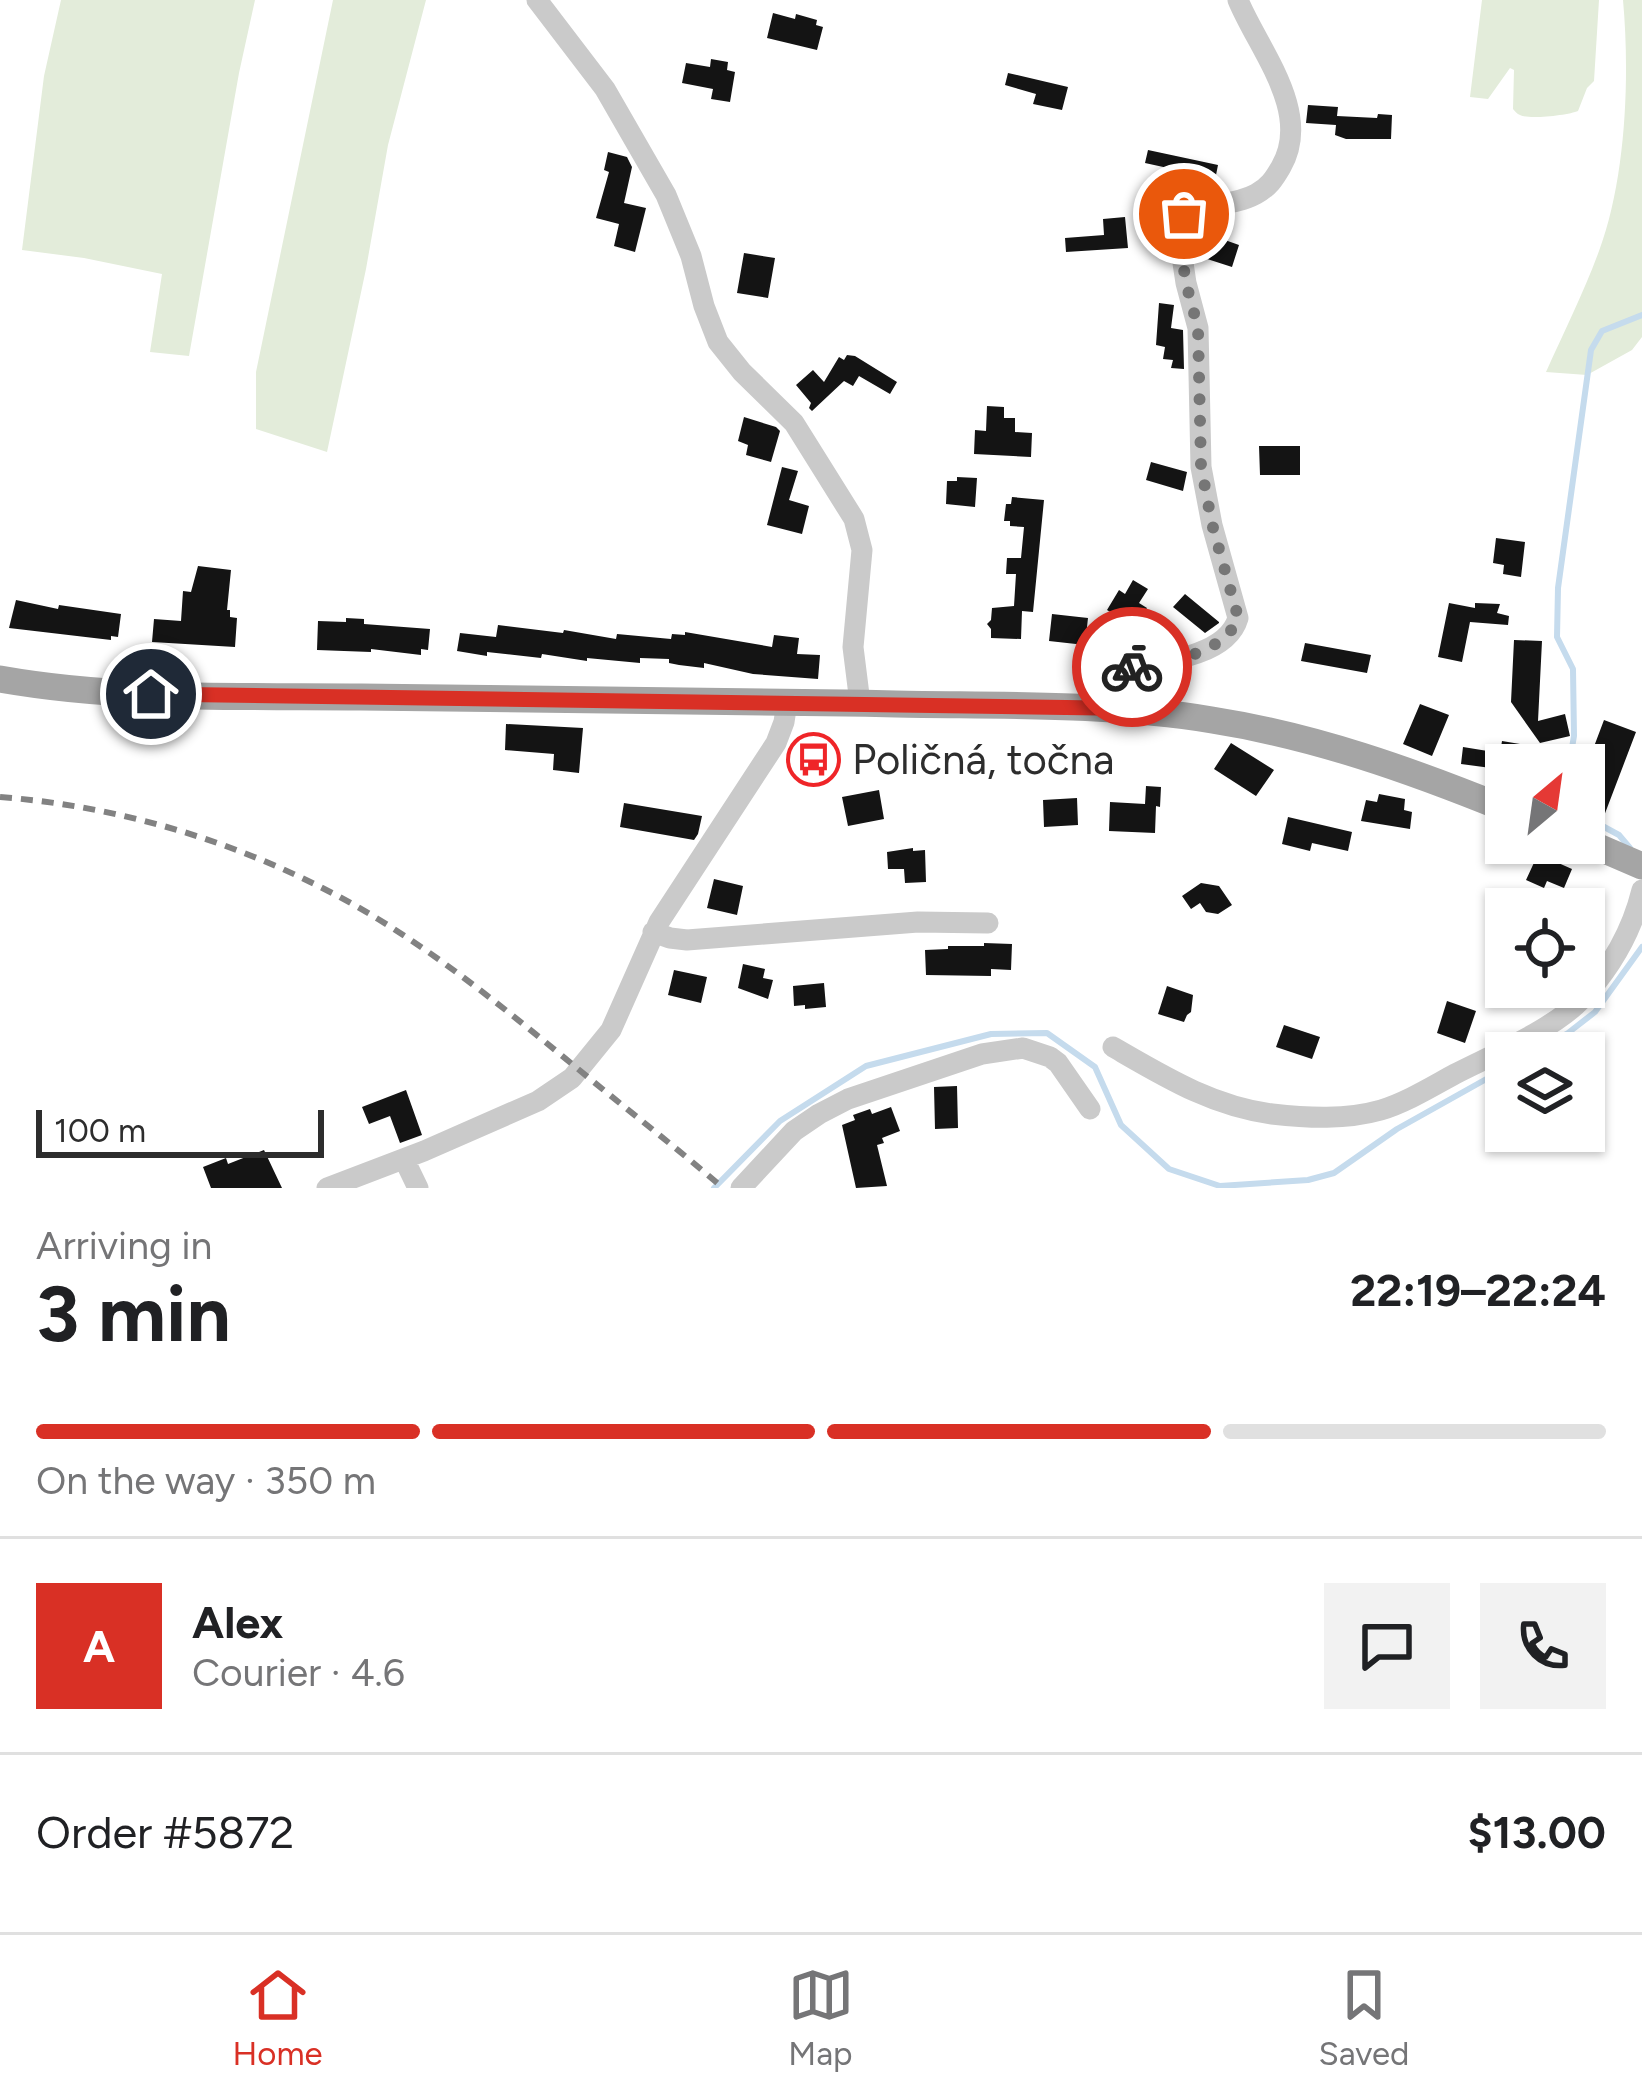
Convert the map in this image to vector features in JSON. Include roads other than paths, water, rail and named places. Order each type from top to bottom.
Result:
[{"type":"main road","points":[[0,679],[164,695],[1099,708],[1191,717],[1286,735],[1394,765],[1485,801]]},
{"type":"main road","points":[[1605,850],[1642,866]]},
{"type":"street","points":[[537,0],[605,89],[657,178],[691,256],[718,342],[794,423],[854,519],[862,550],[853,647],[860,703]]},
{"type":"street","points":[[1099,708],[1102,685],[1114,670],[1188,657],[1221,640],[1237,624],[1201,466],[1198,328],[1180,243],[1184,214],[1251,196],[1270,185],[1286,157],[1290,139],[1286,101],[1238,0]]},
{"type":"street","points":[[327,1188],[538,1101],[572,1078],[595,1054],[611,1030],[653,932],[776,743],[787,702]]},
{"type":"street","points":[[1114,1047],[1199,1096],[1252,1111],[1342,1117],[1383,1109],[1505,1048],[1578,1004],[1621,945],[1642,890]]},
{"type":"street","points":[[653,932],[687,940],[898,923],[988,922]]},
{"type":"street","points":[[741,1188],[794,1131],[819,1114],[848,1099],[982,1054],[1023,1048],[1051,1058],[1090,1108]]},
{"type":"street","points":[[404,1159],[418,1188]]},
{"type":"waterway","points":[[1573,744],[1573,669],[1557,637],[1558,588],[1591,350],[1602,331],[1642,315]]},
{"type":"waterway","points":[[1605,827],[1630,848]]},
{"type":"waterway","points":[[1569,1032],[1595,1012],[1642,947]]},
{"type":"waterway","points":[[714,1188],[780,1121],[866,1066],[991,1034],[1047,1033],[1095,1067],[1121,1125],[1169,1169],[1220,1186],[1308,1180],[1334,1173],[1397,1129],[1485,1080]]},
{"type":"railway","points":[[0,797],[148,822],[244,853],[335,894],[460,975],[723,1188]]},
{"type":"place","name":"Poličná, točna","points":[[813,759]]}]
